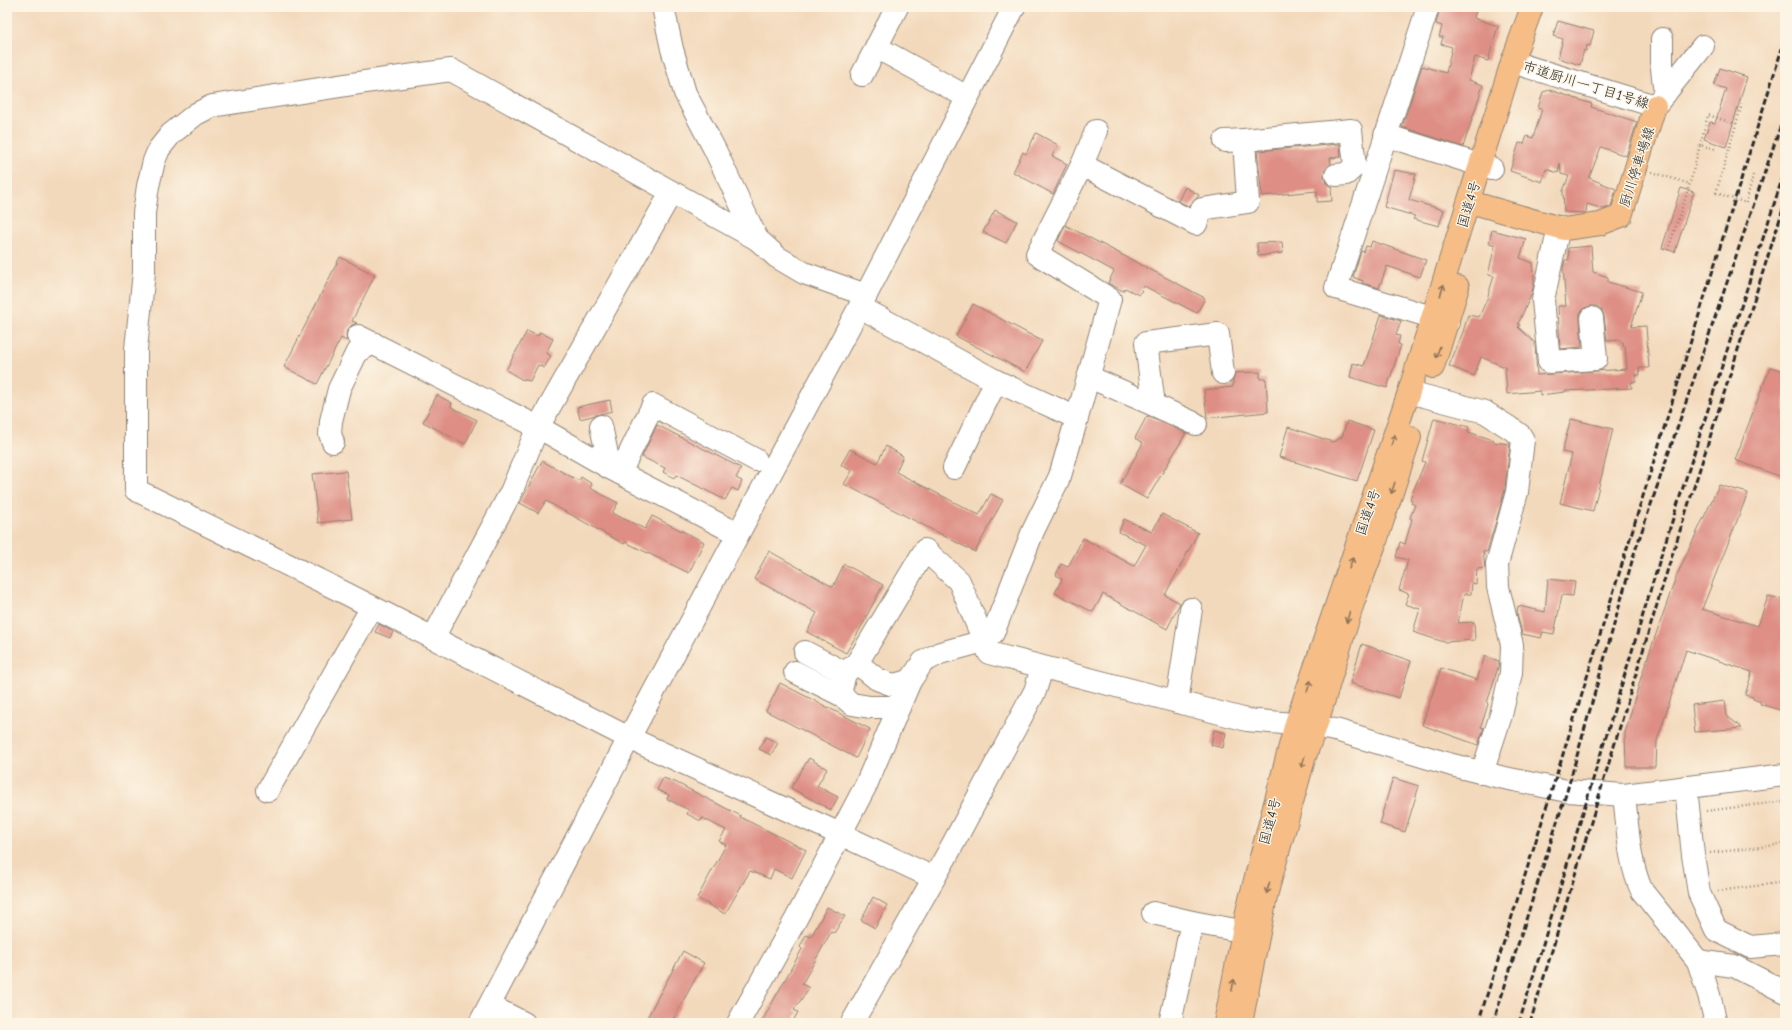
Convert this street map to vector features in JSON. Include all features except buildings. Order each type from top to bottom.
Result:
[{"type":"main road","name":"国道4号","points":[[1241,1023],[1255,879],[1306,724],[1376,541],[1416,394],[1519,64],[1532,7]]},
{"type":"main road","name":"国道4号","points":[[1519,64],[1545,7]]},
{"type":"main road","name":"厨川停車場線","points":[[1475,204],[1564,229],[1600,224],[1621,216],[1660,100]]},
{"type":"main road","name":"国道4号","points":[[1225,1023],[1251,932]]},
{"type":"street","points":[[663,7],[672,49],[685,93],[715,150],[757,240]]},
{"type":"street","points":[[862,74],[897,7]]},
{"type":"street","points":[[524,1023],[485,1014],[629,738],[863,301],[1014,7]]},
{"type":"street","points":[[1428,7],[1336,288],[1440,320]]},
{"type":"street","points":[[1660,100],[1662,39]]},
{"type":"street","name":"市道厨川一丁目1号線","points":[[1519,64],[1660,100],[1703,46]]},
{"type":"street","points":[[876,47],[967,97]]},
{"type":"street","points":[[934,878],[629,738],[372,607],[136,490],[136,348],[144,272],[144,213],[154,161],[159,149],[171,134],[184,122],[212,106],[451,70],[757,240],[777,257],[804,273],[863,301],[996,381],[1077,418]]},
{"type":"street","points":[[1082,165],[1196,224],[1202,210],[1248,202],[1234,140],[1351,130],[1354,166],[1346,174],[1336,175]]},
{"type":"street","points":[[738,1023],[796,919],[866,785],[910,681],[923,662],[940,653],[984,641],[993,633],[1034,532],[1060,476],[1110,299],[1037,254],[1082,165],[1096,131]]},
{"type":"street","points":[[1385,135],[1487,168]]},
{"type":"street","points":[[433,638],[511,492],[538,427],[671,193]]},
{"type":"street","points":[[1559,228],[1544,300],[1549,362],[1596,359],[1592,318]]},
{"type":"street","points":[[1154,405],[1146,343],[1218,334],[1223,373]]},
{"type":"street","points":[[333,442],[330,434],[331,421],[339,390],[357,352],[366,339],[538,427],[615,471],[738,534]]},
{"type":"street","points":[[1088,377],[1196,424]]},
{"type":"street","points":[[954,468],[996,381]]},
{"type":"street","points":[[1416,394],[1485,412],[1520,435],[1523,440],[1517,492],[1497,564],[1498,587],[1512,645],[1511,673],[1501,715],[1482,773]]},
{"type":"street","points":[[615,471],[653,405],[756,460]]},
{"type":"street","points":[[601,426],[615,471]]},
{"type":"street","points":[[841,695],[851,668],[925,550],[959,580],[976,617],[989,653],[1042,668],[1247,720],[1273,723],[1306,724],[1339,731],[1482,773],[1567,791],[1624,795],[1785,775]]},
{"type":"street","points":[[268,790],[372,607]]},
{"type":"street","points":[[1176,702],[1191,610]]},
{"type":"street","points":[[805,652],[894,685],[910,681]]},
{"type":"street","points":[[852,1023],[934,878],[1035,691],[1042,668]]},
{"type":"street","points":[[795,672],[841,695],[852,704],[870,707],[899,708]]},
{"type":"street","points":[[1686,787],[1693,856],[1699,893],[1716,930],[1750,947],[1785,944]]},
{"type":"street","points":[[1624,795],[1632,863],[1636,880],[1642,891],[1698,961],[1716,1023]]},
{"type":"street","points":[[1153,913],[1192,922],[1251,932]]},
{"type":"street","points":[[1170,1023],[1192,922]]},
{"type":"street","points":[[1698,961],[1734,966],[1785,992]]},
{"type":"path","points":[[1742,104],[1716,193],[1746,203],[1753,175]]},
{"type":"path","points":[[1668,250],[1690,184],[1708,115],[1736,124]]},
{"type":"path","points":[[1700,145],[1715,149]]},
{"type":"path","points":[[1637,167],[1690,184]]},
{"type":"path","points":[[1688,813],[1785,801]]},
{"type":"path","points":[[1693,856],[1785,844]]},
{"type":"path","points":[[1699,893],[1785,882]]},
{"type":"railway","points":[[1478,1023],[1785,39]]},
{"type":"railway","points":[[1493,1023],[1567,791],[1634,554],[1785,113]]},
{"type":"railway","points":[[1519,1023],[1659,562],[1785,170]]},
{"type":"railway","points":[[1530,1023],[1669,565],[1785,203]]}]
